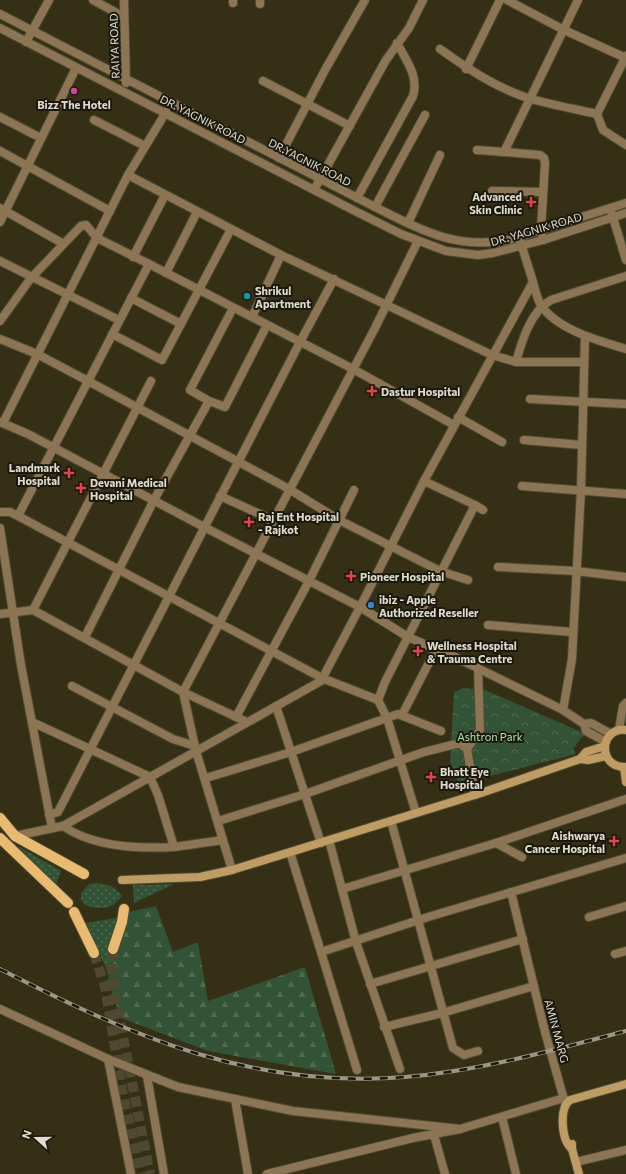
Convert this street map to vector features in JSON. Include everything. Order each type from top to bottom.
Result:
[{"type":"main road","points":[[580,759],[586,752],[605,744],[619,731]]},
{"type":"main road","points":[[605,744],[606,756],[613,764],[625,767],[626,782]]},
{"type":"main road","points":[[122,880],[200,877],[232,870],[476,795],[580,759],[588,760],[606,756]]},
{"type":"main road","points":[[0,818],[15,836],[84,874]]},
{"type":"main road","points":[[2,841],[68,903]]},
{"type":"main road","points":[[113,949],[120,930],[124,909]]},
{"type":"main road","points":[[74,912],[94,953]]},
{"type":"main road","points":[[565,1101],[626,1084]]},
{"type":"main road","name":"AMIN MARG","points":[[565,1101],[562,1119],[568,1146],[572,1149],[576,1162]]},
{"type":"main road","points":[[576,1162],[579,1174]]},
{"type":"street","points":[[26,42],[49,0]]},
{"type":"street","points":[[93,0],[124,17]]},
{"type":"street","name":"RAIYA ROAD","points":[[124,0],[126,92]]},
{"type":"street","points":[[279,158],[307,103],[365,0]]},
{"type":"street","points":[[314,190],[397,43],[409,28],[423,0]]},
{"type":"street","points":[[466,69],[500,0]]},
{"type":"street","points":[[507,0],[564,30],[626,57],[597,114],[602,130],[626,145]]},
{"type":"street","points":[[504,152],[578,0]]},
{"type":"street","name":"DR.YAGNIK ROAD","points":[[0,14],[374,207],[408,224],[436,235],[471,244],[493,243],[519,237],[626,203]]},
{"type":"street","name":"DR. YAGNIK ROAD","points":[[0,28],[76,68],[166,112],[314,190],[418,241],[446,251],[478,255],[493,253],[543,240],[626,213]]},
{"type":"street","points":[[357,198],[415,88],[414,76],[397,43]]},
{"type":"street","points":[[440,50],[466,69],[497,85],[530,98],[597,114]]},
{"type":"street","points":[[0,222],[3,210],[28,166],[76,68]]},
{"type":"street","points":[[263,81],[350,126]]},
{"type":"street","points":[[166,112],[128,175],[69,294],[1,422],[360,607],[408,637],[478,668],[563,710],[584,724],[586,731],[605,744]]},
{"type":"street","points":[[374,207],[425,115]]},
{"type":"street","points":[[0,117],[42,138]]},
{"type":"street","points":[[94,120],[145,146]]},
{"type":"street","points":[[477,150],[540,155],[544,158],[545,163],[541,230],[543,240]]},
{"type":"street","points":[[0,151],[110,211]]},
{"type":"street","points":[[408,224],[440,155]]},
{"type":"street","points":[[128,175],[281,255],[492,355],[516,362],[583,362]]},
{"type":"street","points":[[492,191],[543,192]]},
{"type":"street","points":[[133,257],[165,195]]},
{"type":"street","points":[[610,208],[626,260]]},
{"type":"street","points":[[3,210],[62,243]]},
{"type":"street","points":[[166,273],[197,212]]},
{"type":"street","points":[[0,320],[31,278],[62,243],[81,226],[86,225],[97,238],[133,257],[456,421],[502,442]]},
{"type":"street","points":[[112,334],[162,360],[231,229]]},
{"type":"street","points":[[519,237],[541,305],[557,320],[585,336],[626,349]]},
{"type":"street","points":[[232,870],[206,778],[196,749],[182,692],[375,328],[385,304],[418,241]]},
{"type":"street","points":[[252,317],[281,255]]},
{"type":"street","points":[[0,261],[31,278],[69,294],[119,320]]},
{"type":"street","points":[[18,516],[149,264]]},
{"type":"street","points":[[516,362],[524,338],[541,305],[550,300],[626,276]]},
{"type":"street","points":[[49,815],[58,812],[220,496],[334,279]]},
{"type":"street","points":[[15,836],[63,826],[196,749],[321,681],[424,480],[533,282]]},
{"type":"street","points":[[131,298],[181,324]]},
{"type":"street","points":[[233,308],[190,390],[209,401],[225,407],[267,325]]},
{"type":"street","points":[[563,710],[572,659],[572,632],[581,490],[583,362],[585,336]]},
{"type":"street","points":[[0,339],[37,354],[88,381],[289,489],[339,520],[440,571],[468,580]]},
{"type":"street","points":[[33,610],[152,381]]},
{"type":"street","points":[[530,399],[626,404]]},
{"type":"street","points":[[85,637],[154,500],[188,436],[209,401]]},
{"type":"street","points":[[524,440],[582,445]]},
{"type":"street","points":[[424,480],[483,510]]},
{"type":"street","points":[[522,486],[626,494]]},
{"type":"street","points":[[236,717],[309,581],[354,490]]},
{"type":"street","points":[[220,496],[273,520]]},
{"type":"street","points":[[378,700],[385,682],[474,505]]},
{"type":"street","points":[[0,512],[10,512],[18,516],[270,652],[322,678],[378,700],[387,718],[416,813]]},
{"type":"street","points":[[0,531],[32,722],[52,828]]},
{"type":"street","points":[[498,567],[626,577]]},
{"type":"street","points":[[0,614],[33,610],[85,637],[182,692],[246,722]]},
{"type":"street","points":[[488,625],[572,632]]},
{"type":"street","points":[[402,715],[436,649]]},
{"type":"street","points":[[467,749],[480,730],[478,668]]},
{"type":"street","points":[[72,686],[173,739],[196,749]]},
{"type":"street","points":[[584,724],[591,723],[619,731],[624,706],[626,703]]},
{"type":"street","points":[[276,706],[321,843]]},
{"type":"street","points":[[206,778],[291,752],[387,718],[402,715],[441,731]]},
{"type":"street","points":[[32,722],[90,750],[150,776],[174,847]]},
{"type":"street","points":[[218,821],[305,794],[401,760],[456,744],[460,744],[467,749],[476,795]]},
{"type":"street","points":[[342,889],[496,844],[626,799]]},
{"type":"street","points":[[391,821],[442,1013],[453,1048],[464,1055],[478,1051]]},
{"type":"street","points":[[63,826],[77,835],[126,847],[152,849],[223,840]]},
{"type":"street","points":[[329,840],[356,942],[384,1027],[400,1069]]},
{"type":"street","points":[[496,844],[522,857]]},
{"type":"street","points":[[290,852],[357,1070]]},
{"type":"street","points":[[321,952],[356,942],[418,920],[626,858]]},
{"type":"street","name":"AMIN MARG","points":[[511,892],[534,986],[565,1101]]},
{"type":"street","points":[[589,916],[626,906]]},
{"type":"street","points":[[370,984],[523,939]]},
{"type":"street","points":[[615,954],[626,951]]},
{"type":"street","points":[[384,1027],[442,1013],[534,986]]},
{"type":"street","points":[[0,1009],[108,1059],[147,1076],[178,1087],[293,1111],[460,1129]]},
{"type":"street","points":[[108,1059],[131,1174]]},
{"type":"street","points":[[147,1076],[164,1174]]},
{"type":"street","points":[[235,1099],[248,1174]]},
{"type":"street","points":[[267,1174],[413,1138],[460,1129],[565,1101]]},
{"type":"street","points":[[502,1117],[516,1174]]},
{"type":"street","points":[[434,1135],[444,1174]]},
{"type":"street","points":[[576,1162],[626,1150]]},
{"type":"green space","name":"Ashtron Park","points":[[464,688],[485,690],[586,734],[573,749],[576,754],[459,784],[450,762],[454,692]]},
{"type":"green space","points":[[18,846],[61,871],[55,887]]},
{"type":"green space","points":[[96,883],[111,886],[122,896],[114,904],[105,908],[96,908],[85,905],[81,900],[81,893],[89,884]]},
{"type":"green space","points":[[174,884],[134,903],[133,885]]},
{"type":"green space","points":[[156,906],[173,952],[198,942],[208,1001],[305,967],[336,1074],[208,1051],[121,1018],[108,982],[111,949],[124,913]]},
{"type":"green space","points":[[122,917],[111,949],[109,975],[86,923]]},
{"type":"tunnel","points":[[113,949],[112,971],[116,1001],[150,1174]]},
{"type":"tunnel","points":[[94,953],[105,987],[123,1095],[141,1174]]},
{"type":"railway","points":[[0,969],[49,994],[146,1036],[195,1053],[245,1066],[296,1075],[349,1079],[405,1077],[433,1074],[517,1059],[626,1031]]},
{"type":"place","name":"Bizz The Hotel","points":[[74,91]]},
{"type":"place","name":"Advanced Skin Clinic","points":[[531,202]]},
{"type":"place","name":"Shrikul Apartment","points":[[247,296]]},
{"type":"place","name":"Dastur Hospital","points":[[372,391]]},
{"type":"place","name":"Landmark Hospital","points":[[69,473]]},
{"type":"place","name":"Devani Medical Hospital","points":[[81,488]]},
{"type":"place","name":"Raj Ent Hospital - Rajkot","points":[[249,522]]},
{"type":"place","name":"Pioneer Hospital","points":[[351,576]]},
{"type":"place","name":"ibiz - Apple Authorized Reseller","points":[[371,605]]},
{"type":"place","name":"Wellness Hospital & Trauma Centre","points":[[418,651]]},
{"type":"place","name":"Bhatt Eye Hospital","points":[[431,777]]},
{"type":"place","name":"Aishwarya Cancer Hospital","points":[[614,841]]}]
